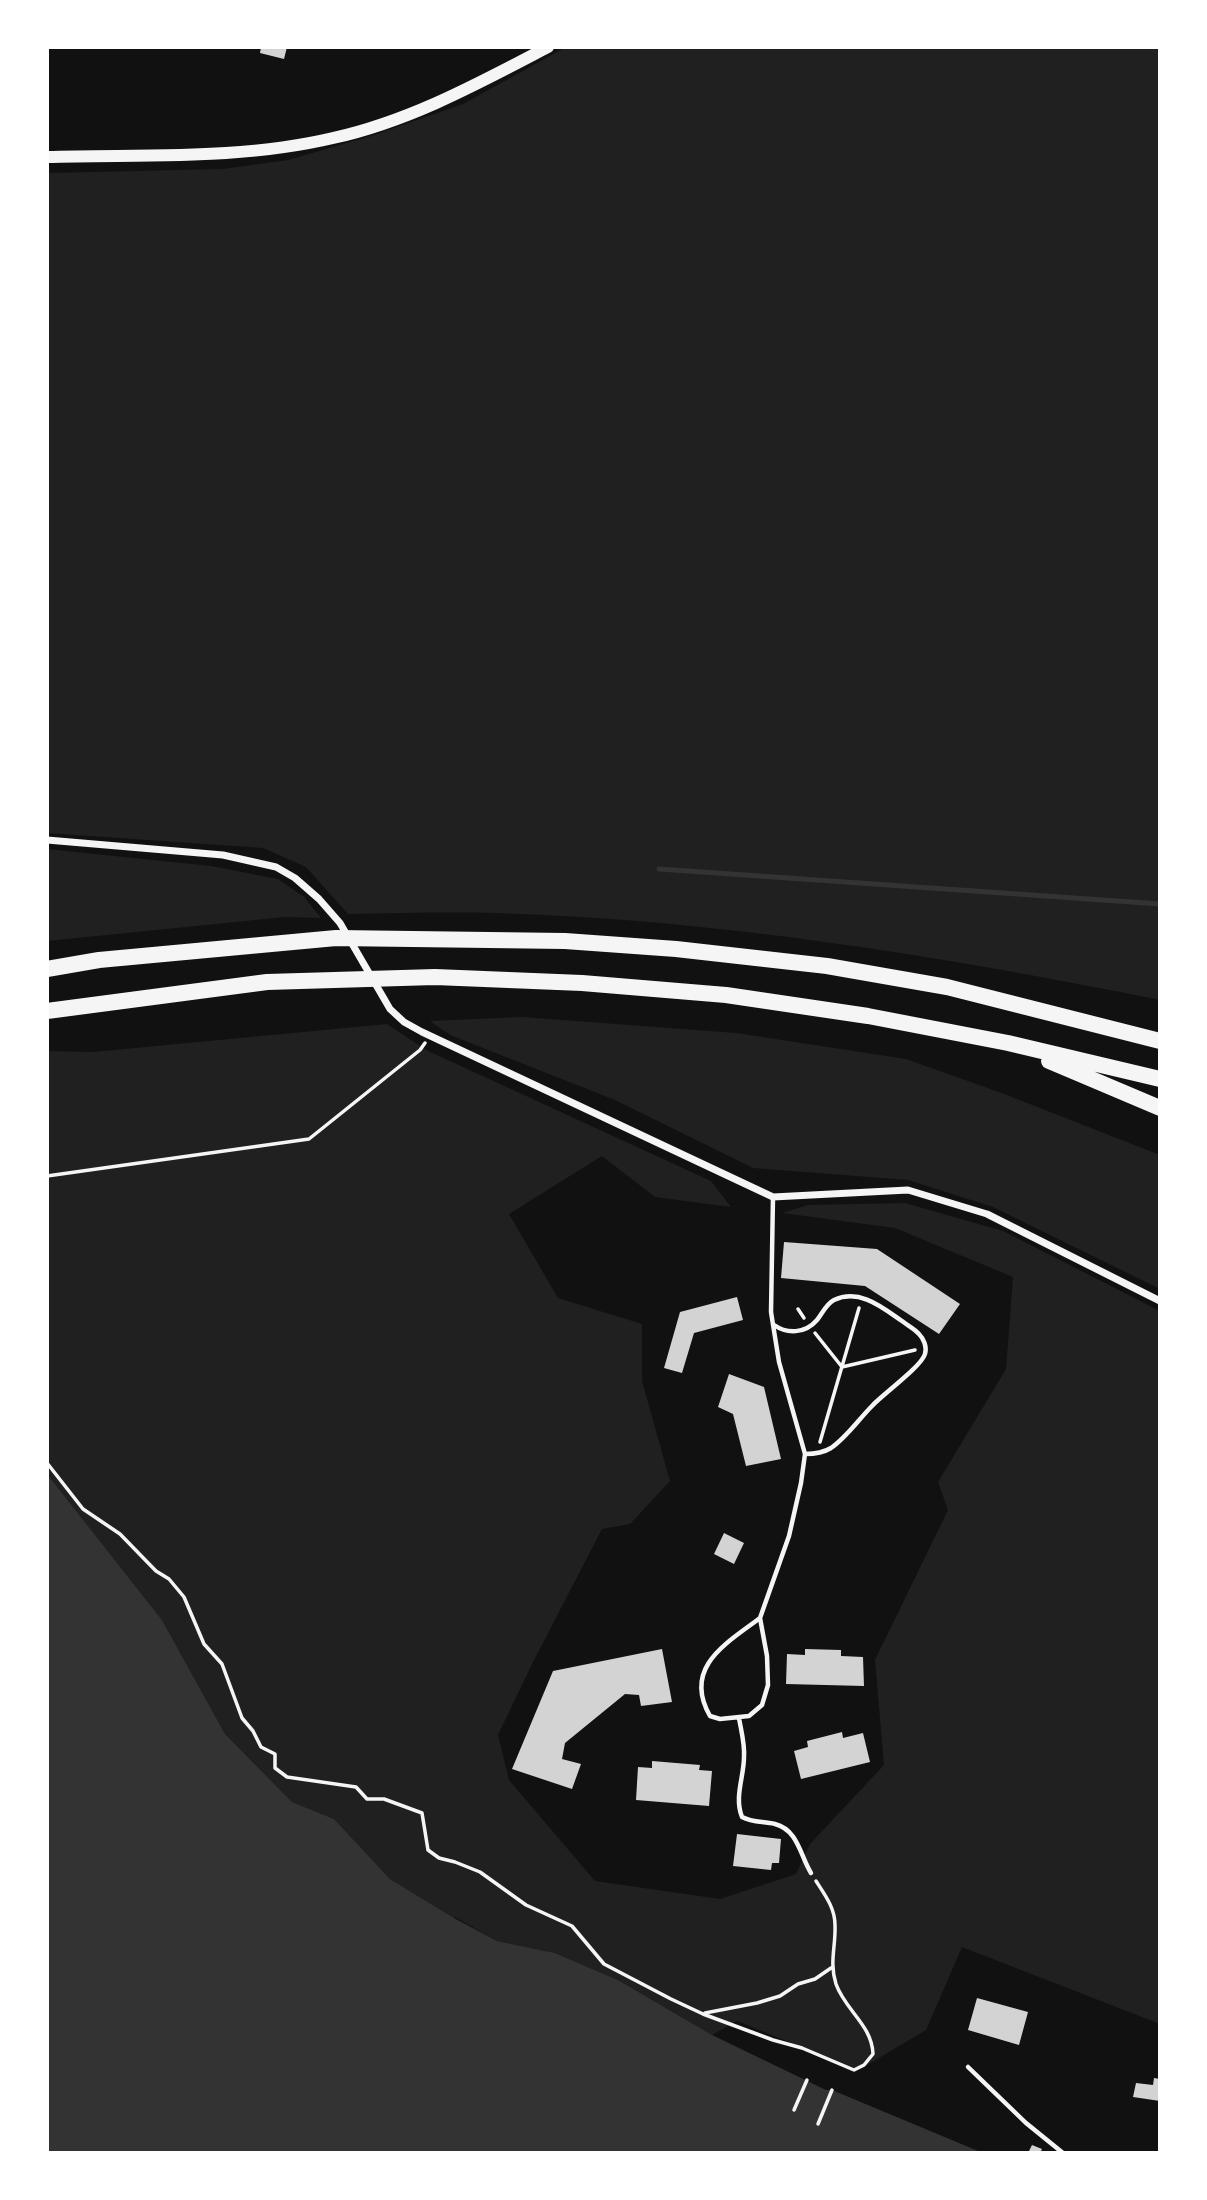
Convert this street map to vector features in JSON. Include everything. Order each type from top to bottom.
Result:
[{"type":"highway","points":[[47,969],[99,960],[336,938],[565,941],[676,949],[827,967],[947,987],[1160,1041]]},
{"type":"highway","points":[[47,1011],[267,982],[435,977],[582,983],[726,995],[868,1016],[1008,1043],[1160,1079]]},
{"type":"highway","points":[[1008,1043],[1160,1108]]},
{"type":"main road","points":[[47,157],[136,157],[227,152],[285,147],[334,138],[442,101],[548,47]]},
{"type":"street","points":[[47,840],[223,855],[276,867],[295,878],[319,899],[340,923],[390,1009],[404,1023],[430,1036],[773,1197],[908,1190],[987,1214],[1160,1301]]},
{"type":"lane","points":[[760,1618],[717,1650],[708,1661],[704,1674],[702,1703],[709,1716],[720,1719],[749,1716],[762,1705],[768,1685],[767,1656],[760,1618],[789,1536],[805,1454],[779,1362],[771,1312],[773,1197]]},
{"type":"lane","points":[[773,1324],[792,1332],[810,1326],[834,1300],[862,1298],[873,1301],[920,1335],[926,1348],[925,1356],[919,1364],[880,1397],[830,1449],[816,1454],[805,1454]]},
{"type":"lane","points":[[739,1718],[745,1752],[738,1800],[742,1817],[752,1822],[774,1824],[793,1833],[811,1873]]},
{"type":"lane","points":[[968,2067],[1026,2123],[1063,2153]]},
{"type":"path","points":[[47,1176],[309,1139],[420,1050],[430,1036]]},
{"type":"path","points":[[816,1454],[862,1298]]},
{"type":"path","points":[[798,1309],[842,1367]]},
{"type":"path","points":[[842,1367],[926,1348]]},
{"type":"path","points":[[47,1463],[83,1509],[120,1535],[148,1563],[169,1579],[184,1597],[204,1644],[222,1664],[242,1718],[261,1747],[275,1754],[275,1769],[287,1777],[356,1787],[367,1799],[384,1799],[422,1813],[428,1850],[439,1858],[455,1861],[480,1872],[526,1905],[572,1926],[604,1964],[703,2014],[802,2048],[854,2070],[873,2054],[873,2040],[837,1987],[832,1968],[835,1923],[832,1906],[811,1873]]},
{"type":"path","points":[[703,2014],[780,1996],[832,1968]]},
{"type":"path","points":[[794,2110],[807,2080]]},
{"type":"path","points":[[818,2124],[832,2090]]},
{"type":"shaded area","points":[[566,47],[1160,47],[1160,1000],[913,955],[664,923],[497,913],[348,914],[306,867],[263,848],[47,833],[47,173],[223,169],[288,160],[371,136],[463,104]]},
{"type":"shaded area","points":[[47,849],[211,866],[278,879],[304,897],[321,918],[285,917],[47,941]]},
{"type":"shaded area","points":[[522,1017],[736,1033],[906,1059],[1160,1155],[1160,1289],[993,1207],[908,1180],[753,1168],[615,1100],[450,1035],[430,1021]]},
{"type":"shaded area","points":[[387,1024],[426,1050],[711,1181],[731,1207],[655,1197],[602,1156],[509,1214],[558,1298],[642,1324],[642,1381],[670,1481],[630,1524],[602,1529],[498,1735],[509,1780],[595,1881],[720,1899],[796,1874],[810,1844],[884,1765],[875,1660],[948,1510],[938,1482],[1006,1369],[1013,1277],[895,1228],[782,1213],[808,1205],[905,1203],[1003,1231],[1160,1311],[1160,2024],[962,1947],[926,2030],[859,2070],[737,2021],[712,2035],[618,1980],[555,1953],[497,1941],[390,1879],[334,1819],[292,1802],[225,1734],[162,1620],[47,1474],[47,1051],[93,1052]]},
{"type":"shaded area","points":[[47,1474],[162,1620],[225,1734],[292,1802],[334,1819],[390,1879],[497,1941],[555,1953],[618,1980],[712,2035],[826,2090],[832,2090],[983,2153],[47,2153]]},
{"type":"building","points":[[261,47],[287,47],[284,59],[260,53]]},
{"type":"building","points":[[784,1242],[877,1249],[960,1304],[939,1334],[865,1286],[781,1278]]},
{"type":"building","points":[[737,1297],[743,1320],[694,1333],[682,1373],[664,1368],[680,1312]]},
{"type":"building","points":[[729,1374],[764,1387],[781,1459],[746,1466],[733,1414],[718,1407]]},
{"type":"building","points":[[724,1533],[744,1543],[734,1564],[714,1554]]},
{"type":"building","points":[[662,1649],[672,1702],[641,1706],[639,1695],[625,1694],[565,1743],[562,1759],[581,1764],[572,1789],[512,1769],[553,1671]]},
{"type":"building","points":[[805,1649],[841,1650],[841,1656],[863,1657],[864,1686],[786,1684],[787,1654],[805,1655]]},
{"type":"building","points":[[842,1732],[843,1738],[863,1733],[870,1762],[801,1779],[794,1751],[808,1747],[807,1741]]},
{"type":"building","points":[[652,1761],[700,1765],[699,1770],[712,1771],[709,1806],[636,1800],[638,1767],[652,1768]]},
{"type":"building","points":[[737,1834],[781,1839],[779,1863],[772,1863],[771,1870],[733,1866]]},
{"type":"building","points":[[977,1998],[1028,2012],[1019,2045],[968,2030]]},
{"type":"building","points":[[1154,2078],[1160,2079],[1160,2101],[1133,2097],[1136,2083],[1153,2085]]},
{"type":"building","points":[[1032,2145],[1042,2149],[1040,2153],[1028,2153]]},
{"type":"waterway","points":[[659,869],[1160,904]]}]
